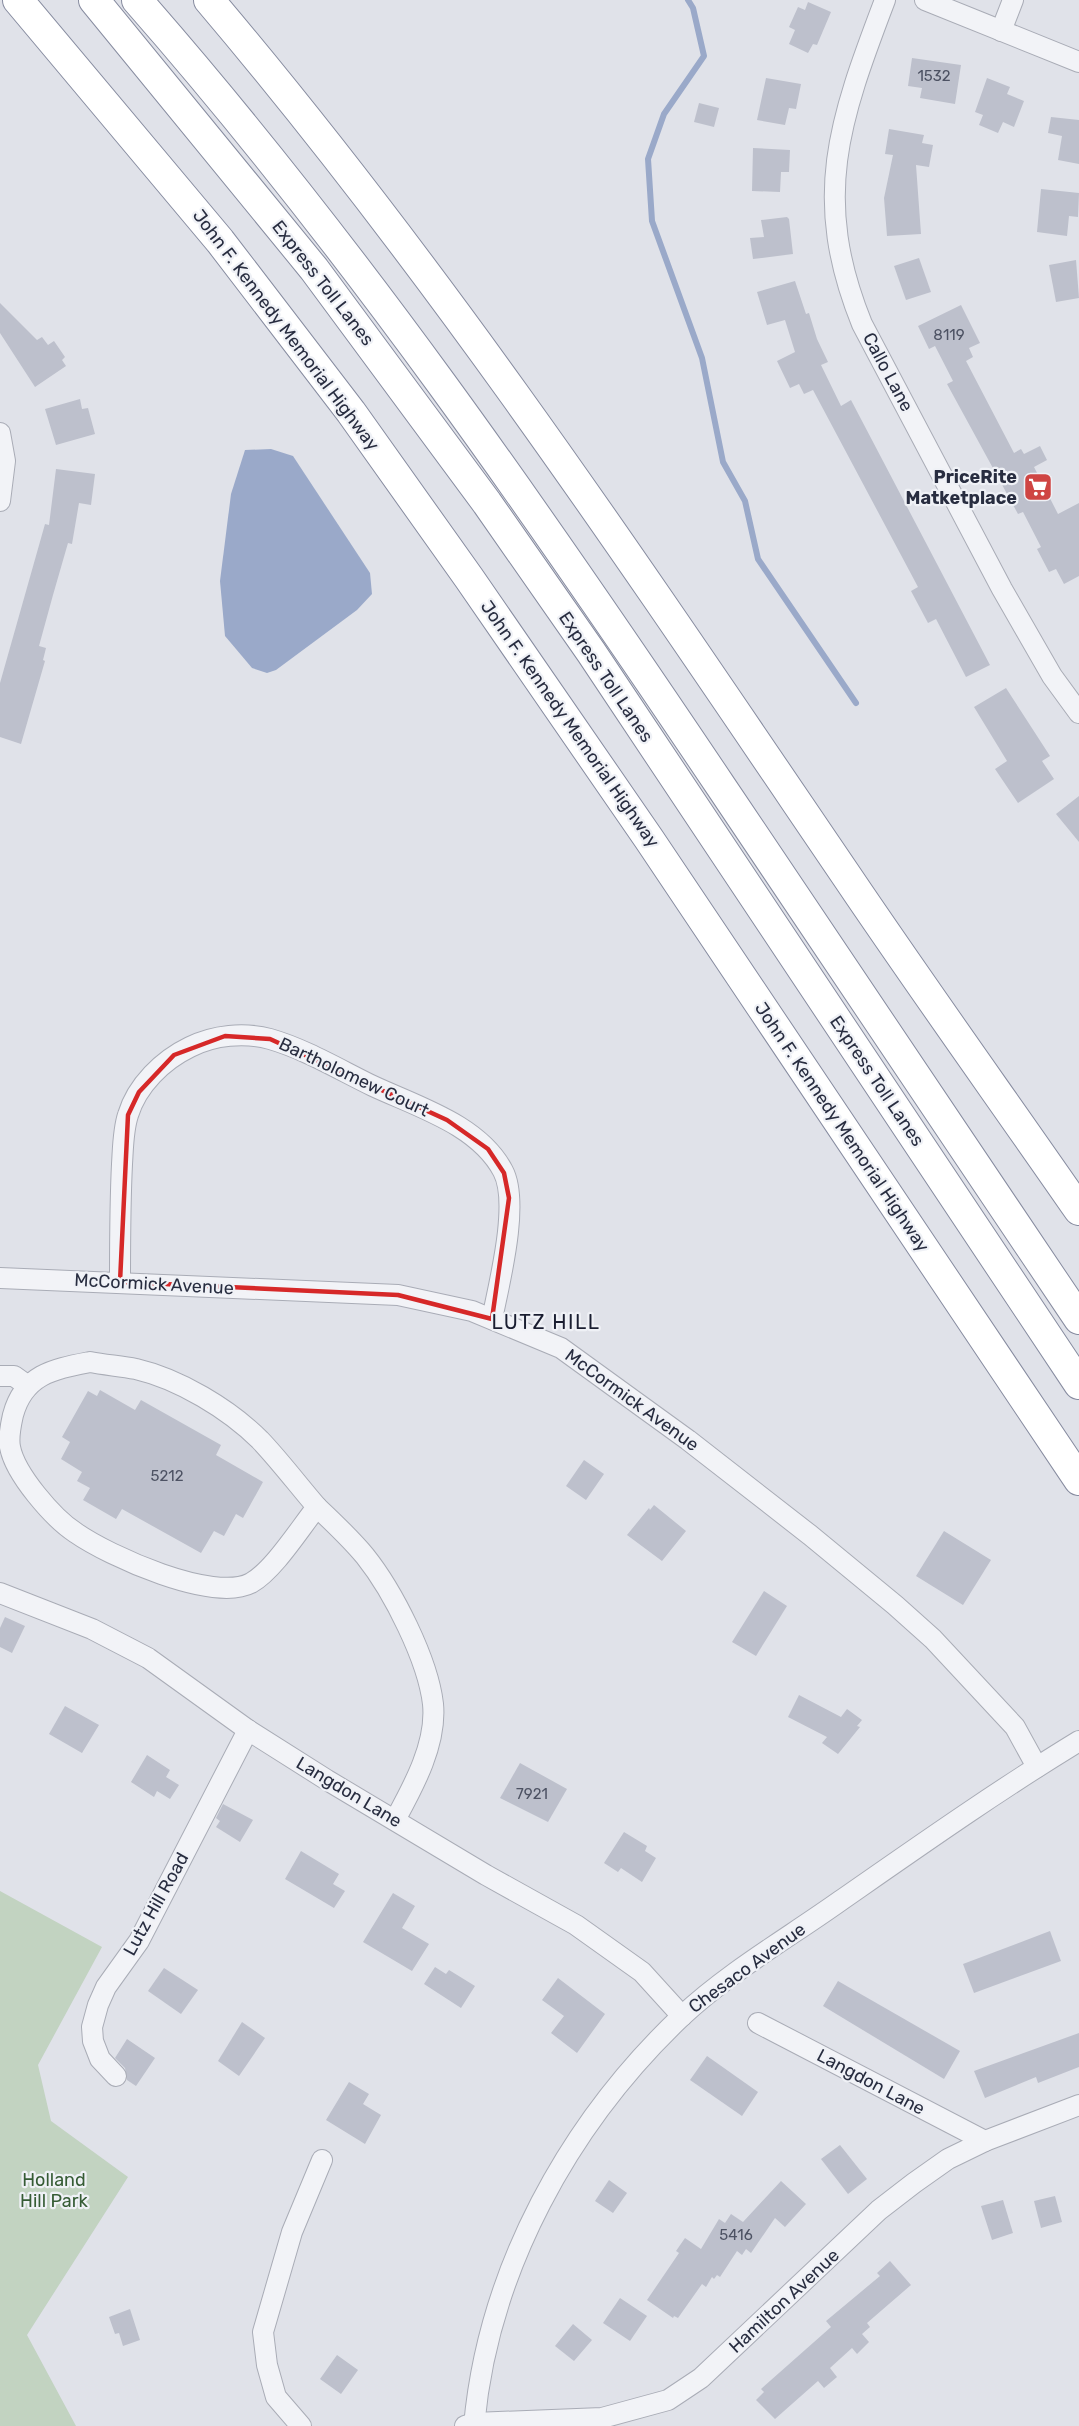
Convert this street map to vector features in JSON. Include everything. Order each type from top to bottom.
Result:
[{"type":"highway","name":"John F. Kennedy Memorial Highway","points":[[18,0],[220,241],[357,421],[469,578],[649,839],[1079,1480]]},
{"type":"highway","name":"Express Toll Lanes","points":[[94,0],[268,212],[466,473],[591,652],[1079,1384]]},
{"type":"highway","name":"Express Toll Lanes","points":[[137,0],[246,129],[343,251],[457,404],[641,668],[1079,1319]]},
{"type":"highway","points":[[209,0],[335,155],[475,337],[587,494],[851,883],[1079,1210]]},
{"type":"street","name":"Callo Lane","points":[[885,0],[860,65],[842,123],[835,169],[834,215],[838,253],[846,286],[862,324],[1002,589],[1052,676],[1079,713]]},
{"type":"street","points":[[926,0],[1079,62]]},
{"type":"street","points":[[1000,31],[1013,0]]},
{"type":"street","points":[[0,433],[5,461],[0,501]]},
{"type":"street","name":"Bartholomew Court","points":[[120,1282],[123,1148],[128,1115],[139,1092],[153,1073],[174,1055],[196,1044],[225,1036],[249,1035],[270,1039],[306,1054],[447,1120],[488,1149],[504,1173],[509,1198],[504,1259],[492,1319]]},
{"type":"street","name":"McCormick Avenue","points":[[0,1278],[398,1295],[472,1311],[561,1348],[636,1401],[810,1535],[933,1639],[1015,1727],[1037,1767]]},
{"type":"street","points":[[317,1507],[271,1565],[251,1583],[227,1589],[181,1581],[129,1560],[75,1533],[38,1496],[23,1476],[5,1434],[15,1408],[28,1386],[41,1374],[90,1362],[137,1369],[162,1378],[194,1394],[234,1419],[259,1439],[317,1507],[365,1556],[389,1594],[425,1672],[433,1705],[430,1733],[412,1788],[394,1820]]},
{"type":"street","points":[[0,1376],[14,1376],[28,1386]]},
{"type":"street","name":"Langdon Lane","points":[[0,1593],[130,1647],[248,1730],[394,1820],[576,1925],[642,1972],[682,2016]]},
{"type":"street","name":"Lutz Hill Road","points":[[116,2076],[100,2059],[93,2041],[93,2021],[98,2006],[106,1988],[139,1941],[248,1730]]},
{"type":"street","name":"Chesaco Avenue","points":[[471,2425],[484,2359],[500,2303],[527,2230],[566,2157],[623,2078],[682,2016],[764,1954],[1037,1767],[1079,1741]]},
{"type":"street","name":"Langdon Lane","points":[[758,2023],[985,2141]]},
{"type":"street","name":"Hamilton Avenue","points":[[471,2425],[602,2418],[668,2400],[701,2378],[879,2210],[948,2159],[985,2141],[1079,2105]]},
{"type":"street","points":[[301,2426],[276,2397],[267,2365],[263,2332],[292,2232],[322,2160]]},
{"type":"highlighted area","points":[[225,1036],[270,1039],[447,1120],[488,1149],[504,1173],[509,1198],[492,1319],[398,1295],[120,1282],[128,1115],[139,1092],[174,1055]]},
{"type":"green space","name":"Holland Hill Park","points":[[0,1891],[102,1947],[38,2065],[51,2121],[128,2177],[27,2335],[76,2426],[0,2426]]},
{"type":"water","points":[[271,449],[293,456],[370,573],[372,594],[357,610],[276,670],[267,673],[252,668],[225,636],[220,581],[231,494],[245,450]]},
{"type":"building","points":[[808,2],[831,12],[817,45],[813,44],[808,53],[789,44],[795,30],[789,27],[798,7],[805,10]]},
{"type":"building","points":[[912,58],[961,65],[955,104],[920,98],[922,88],[908,86]]},
{"type":"building","points":[[766,78],[801,84],[796,109],[789,108],[785,125],[757,120]]},
{"type":"building","points":[[987,78],[1010,87],[1007,94],[1024,101],[1014,127],[1003,122],[998,133],[979,125],[983,115],[975,112]]},
{"type":"building","points":[[699,103],[719,108],[714,127],[694,122]]},
{"type":"building","points":[[1051,117],[1079,120],[1079,164],[1058,160],[1062,136],[1048,133]]},
{"type":"building","points":[[889,129],[924,135],[922,143],[933,145],[929,167],[916,165],[921,234],[887,236],[884,198],[893,155],[885,154]]},
{"type":"building","points":[[753,148],[790,150],[789,172],[781,172],[780,192],[752,191]]},
{"type":"building","points":[[1041,189],[1079,193],[1078,217],[1069,216],[1067,236],[1037,232]]},
{"type":"building","points":[[787,217],[793,254],[753,259],[750,238],[764,237],[761,220]]},
{"type":"building","points":[[919,258],[931,292],[906,300],[894,266]]},
{"type":"building","points":[[1076,260],[1079,298],[1056,302],[1049,265]]},
{"type":"building","points":[[795,281],[806,314],[809,313],[817,339],[828,362],[821,365],[841,406],[851,400],[990,665],[966,677],[936,619],[928,623],[911,591],[918,587],[813,390],[804,394],[799,384],[790,388],[777,361],[795,352],[785,320],[767,325],[757,292]]},
{"type":"building","points":[[0,303],[37,340],[42,337],[48,345],[54,341],[65,357],[62,360],[66,366],[35,387],[0,333]]},
{"type":"building","points":[[961,305],[980,343],[969,348],[973,357],[966,361],[1014,453],[1021,449],[1024,454],[1040,446],[1047,460],[1034,467],[1058,514],[1079,503],[1079,576],[1064,584],[1056,569],[1049,572],[1037,549],[1041,547],[1023,512],[1018,514],[947,384],[953,381],[935,346],[929,349],[918,326]]},
{"type":"building","points":[[80,399],[82,409],[88,408],[95,434],[56,445],[45,409]]},
{"type":"building","points":[[56,469],[95,474],[91,505],[79,503],[72,544],[68,543],[39,646],[46,648],[43,660],[45,661],[21,744],[0,737],[0,683],[45,524],[49,525]]},
{"type":"building","points":[[1006,688],[1050,756],[1042,761],[1054,779],[1018,803],[995,769],[1007,761],[974,707]]},
{"type":"building","points":[[1079,796],[1079,842],[1056,814]]},
{"type":"building","points":[[100,1390],[135,1410],[141,1400],[221,1445],[216,1455],[263,1482],[243,1518],[236,1514],[224,1536],[214,1531],[201,1553],[122,1509],[116,1519],[83,1500],[90,1488],[77,1481],[82,1472],[61,1459],[70,1442],[62,1437],[88,1391],[97,1396]]},
{"type":"building","points":[[584,1460],[604,1474],[586,1500],[566,1486]]},
{"type":"building","points":[[654,1505],[686,1531],[662,1561],[627,1535]]},
{"type":"building","points":[[944,1531],[991,1560],[963,1605],[916,1576]]},
{"type":"building","points":[[764,1591],[787,1606],[756,1656],[732,1642]]},
{"type":"building","points":[[5,1617],[25,1626],[12,1653],[0,1647],[0,1628]]},
{"type":"building","points":[[799,1695],[841,1717],[847,1709],[862,1720],[857,1726],[860,1727],[838,1754],[822,1743],[827,1737],[788,1717]]},
{"type":"building","points":[[65,1706],[99,1725],[82,1753],[49,1734]]},
{"type":"building","points":[[147,1755],[170,1770],[166,1777],[179,1785],[170,1799],[157,1791],[154,1797],[131,1782]]},
{"type":"building","points":[[520,1763],[567,1789],[548,1822],[500,1798]]},
{"type":"building","points":[[223,1804],[253,1820],[240,1842],[216,1827],[220,1821],[216,1818]]},
{"type":"building","points":[[624,1832],[647,1846],[645,1851],[656,1858],[642,1882],[621,1868],[618,1872],[604,1863]]},
{"type":"building","points":[[301,1851],[339,1874],[333,1884],[345,1891],[334,1908],[285,1879]]},
{"type":"building","points":[[393,1893],[415,1906],[402,1928],[429,1944],[412,1971],[363,1942]]},
{"type":"building","points":[[1050,1931],[1061,1961],[974,1993],[963,1964]]},
{"type":"building","points":[[435,1967],[446,1974],[449,1970],[475,1986],[461,2008],[424,1984]]},
{"type":"building","points":[[164,1968],[198,1990],[181,2014],[148,1991]]},
{"type":"building","points":[[558,1978],[605,2014],[577,2053],[551,2033],[564,2016],[542,2000]]},
{"type":"building","points":[[838,1981],[960,2051],[944,2079],[823,2006]]},
{"type":"building","points":[[242,2022],[265,2038],[239,2076],[218,2061]]},
{"type":"building","points":[[1079,2033],[1079,2067],[1038,2083],[1036,2077],[985,2098],[974,2071]]},
{"type":"building","points":[[127,2039],[155,2058],[136,2086],[127,2080],[125,2068],[115,2058]]},
{"type":"building","points":[[707,2056],[758,2092],[742,2116],[690,2080]]},
{"type":"building","points":[[349,2082],[369,2094],[363,2104],[381,2115],[365,2144],[326,2120]]},
{"type":"building","points":[[840,2145],[867,2179],[848,2194],[821,2159]]},
{"type":"building","points":[[609,2180],[627,2193],[613,2213],[595,2201]]},
{"type":"building","points":[[781,2181],[806,2204],[785,2227],[775,2218],[751,2253],[746,2249],[742,2255],[737,2251],[720,2277],[717,2275],[714,2279],[712,2277],[706,2287],[702,2284],[678,2318],[674,2316],[673,2318],[647,2300],[679,2253],[676,2251],[685,2238],[701,2249],[719,2219],[725,2223],[731,2214],[743,2222]]},
{"type":"building","points":[[1055,2196],[1062,2222],[1041,2228],[1034,2201]]},
{"type":"building","points":[[1003,2200],[1013,2233],[992,2240],[981,2206]]},
{"type":"building","points":[[890,2261],[911,2285],[867,2323],[870,2327],[862,2334],[869,2342],[857,2354],[852,2348],[830,2368],[837,2377],[824,2388],[818,2381],[775,2419],[756,2400],[764,2392],[761,2389],[831,2327],[826,2321],[880,2276],[877,2273]]},
{"type":"building","points":[[620,2298],[647,2316],[630,2341],[603,2323]]},
{"type":"building","points":[[130,2309],[140,2340],[123,2346],[119,2333],[115,2334],[109,2317]]},
{"type":"building","points":[[573,2324],[592,2340],[574,2361],[555,2346]]},
{"type":"building","points":[[337,2355],[358,2370],[341,2394],[320,2379]]},
{"type":"waterway","points":[[688,0],[693,8],[704,56],[664,114],[648,159],[652,221],[702,358],[723,462],[745,501],[758,559],[856,703]]},
{"type":"place","name":"PriceRite Matketplace","points":[[1038,487]]},
{"type":"district","name":"LUTZ HILL","points":[[546,1322]]}]
